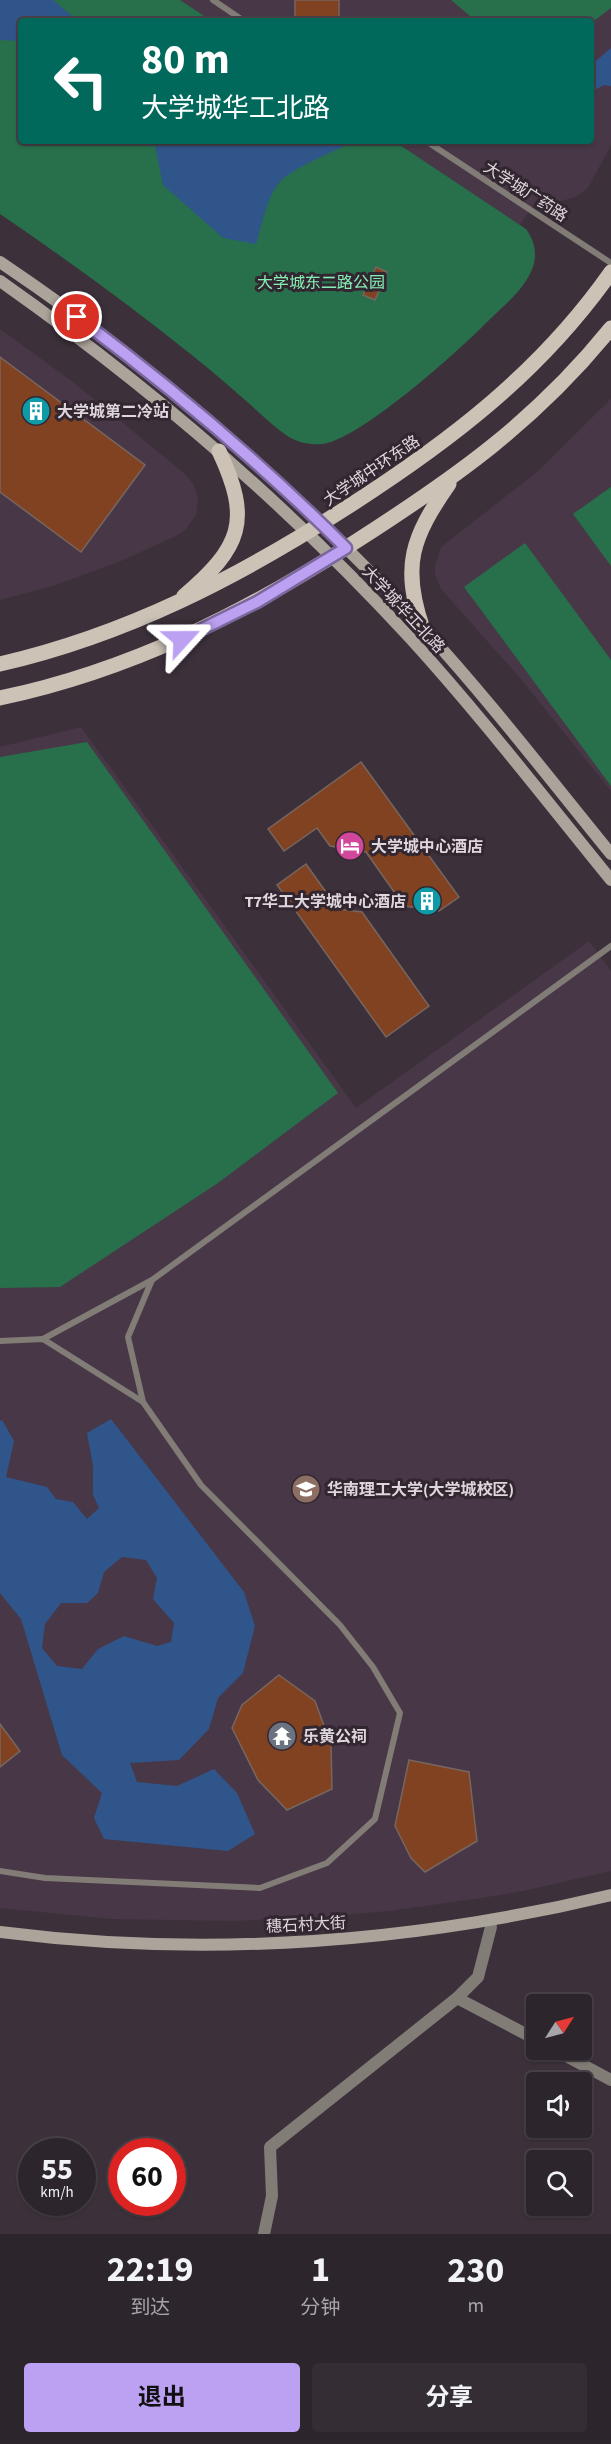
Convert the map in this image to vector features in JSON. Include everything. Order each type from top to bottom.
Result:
[{"type":"main road","name":"大学城华工北路","points":[[0,262],[73,314],[156,378],[251,458],[346,548],[423,629],[493,708],[611,854]]},
{"type":"main road","name":"大学城中环东路","points":[[0,664],[79,642],[173,606],[241,572],[308,533],[440,445],[490,406],[559,337],[611,272]]},
{"type":"main road","name":"大学城华工北路","points":[[0,281],[124,372],[219,451],[308,533],[398,624],[456,690],[611,880]]},
{"type":"main road","points":[[0,699],[90,674],[153,652],[229,617],[332,557],[455,476],[533,413],[611,328]]},
{"type":"main road","points":[[173,606],[194,588],[219,559],[237,528],[239,509],[236,490],[219,451]]},
{"type":"main road","points":[[423,629],[411,585],[414,551],[430,512],[455,476]]},
{"type":"main road","name":"穗石村大街","points":[[0,1932],[148,1944],[297,1942],[457,1926],[560,1908],[611,1896]]},
{"type":"street","points":[[264,2234],[272,2196],[270,2147],[457,1998],[478,1977],[491,1927]]},
{"type":"street","points":[[457,1998],[526,2034]]},
{"type":"street","points":[[574,2060],[611,2080]]},
{"type":"lane","points":[[213,0],[240,18]]},
{"type":"lane","name":"大学城广药路","points":[[431,144],[611,263]]},
{"type":"lane","points":[[0,1341],[43,1339],[152,1280],[611,946]]},
{"type":"lane","points":[[0,1871],[45,1878],[260,1888],[327,1863],[375,1819],[400,1713],[373,1667],[340,1625],[201,1485],[143,1402],[128,1336],[152,1280]]},
{"type":"lane","points":[[43,1339],[143,1402]]},
{"type":"shaded area","points":[[180,0],[611,0],[611,145],[588,188],[575,197],[561,201],[547,199],[540,195],[520,225],[398,144],[594,144],[594,18],[207,18]]},
{"type":"shaded area","points":[[0,329],[73,382],[185,474],[193,484],[198,497],[196,515],[186,529],[178,535],[121,561],[53,586],[0,600]]},
{"type":"shaded area","points":[[611,399],[611,791],[520,678],[441,589],[435,575],[435,566],[441,547],[537,472]]},
{"type":"shaded area","name":"华南理工大学(大学城校区)","points":[[81,727],[356,1108],[589,941],[611,971],[611,1871],[481,1898],[389,1911],[320,1917],[233,1921],[112,1919],[0,1908],[0,747]]},
{"type":"green space","name":"大学城东二路公园","points":[[0,0],[180,0],[207,18],[18,18],[18,144],[398,144],[526,229],[533,243],[535,256],[532,269],[518,292],[432,373],[358,428],[337,440],[312,444],[290,437],[281,431],[146,319],[0,214]]},
{"type":"green space","points":[[451,0],[611,0],[611,8],[594,21],[594,18],[472,18]]},
{"type":"green space","points":[[611,487],[611,566],[573,514]]},
{"type":"green space","points":[[525,543],[611,660],[611,786],[464,587]]},
{"type":"green space","points":[[87,742],[338,1093],[218,1183],[60,1287],[0,1288],[0,757]]},
{"type":"water","points":[[0,0],[53,0],[74,18],[18,18],[18,41],[0,40]]},
{"type":"water","points":[[611,48],[611,86],[604,85],[594,90],[594,62]]},
{"type":"water","points":[[155,144],[349,144],[304,165],[280,182],[268,203],[256,244],[223,238],[163,185]]},
{"type":"water","points":[[111,1419],[244,1592],[255,1626],[243,1673],[218,1698],[209,1729],[179,1760],[130,1763],[137,1782],[177,1786],[214,1769],[237,1793],[255,1834],[228,1851],[104,1839],[94,1818],[102,1793],[62,1755],[21,1619],[0,1593],[0,1421],[2,1420],[14,1441],[6,1477],[47,1487],[56,1499],[73,1502],[87,1519],[99,1508],[93,1495],[93,1466],[87,1433]],"holes":[[[122,1557],[146,1560],[157,1578],[153,1599],[174,1623],[171,1642],[157,1646],[124,1636],[98,1649],[82,1669],[57,1666],[42,1648],[45,1624],[61,1603],[87,1603],[98,1593],[104,1572]]]},
{"type":"building","points":[[295,0],[339,0],[339,17],[295,18]]},
{"type":"building","points":[[376,267],[387,272],[375,300],[363,295]]},
{"type":"building","name":"大学城第二冷站","points":[[0,357],[145,465],[81,552],[0,492]]},
{"type":"building","points":[[361,762],[459,897],[439,911],[404,906],[366,852],[330,846],[317,828],[284,851],[268,829]]},
{"type":"building","points":[[306,864],[338,909],[362,912],[429,1006],[386,1037],[277,885]]},
{"type":"building","name":"乐黄公祠","points":[[279,1675],[315,1701],[331,1745],[332,1789],[287,1810],[258,1780],[232,1728],[242,1705]]},
{"type":"building","points":[[0,1724],[20,1751],[0,1767]]},
{"type":"building","points":[[409,1760],[469,1772],[477,1841],[425,1872],[411,1858],[395,1826]]},
{"type":"place","name":"大学城第二冷站","points":[[36,411]]},
{"type":"place","name":"大学城中心酒店","points":[[350,846]]},
{"type":"place","name":"T7华工大学城中心酒店","points":[[427,901]]},
{"type":"place","name":"华南理工大学(大学城校区)","points":[[306,1489]]},
{"type":"place","name":"乐黄公祠","points":[[282,1736]]},
{"type":"route","points":[[77,317],[134,360],[251,458],[346,548],[257,602],[182,639]]}]
